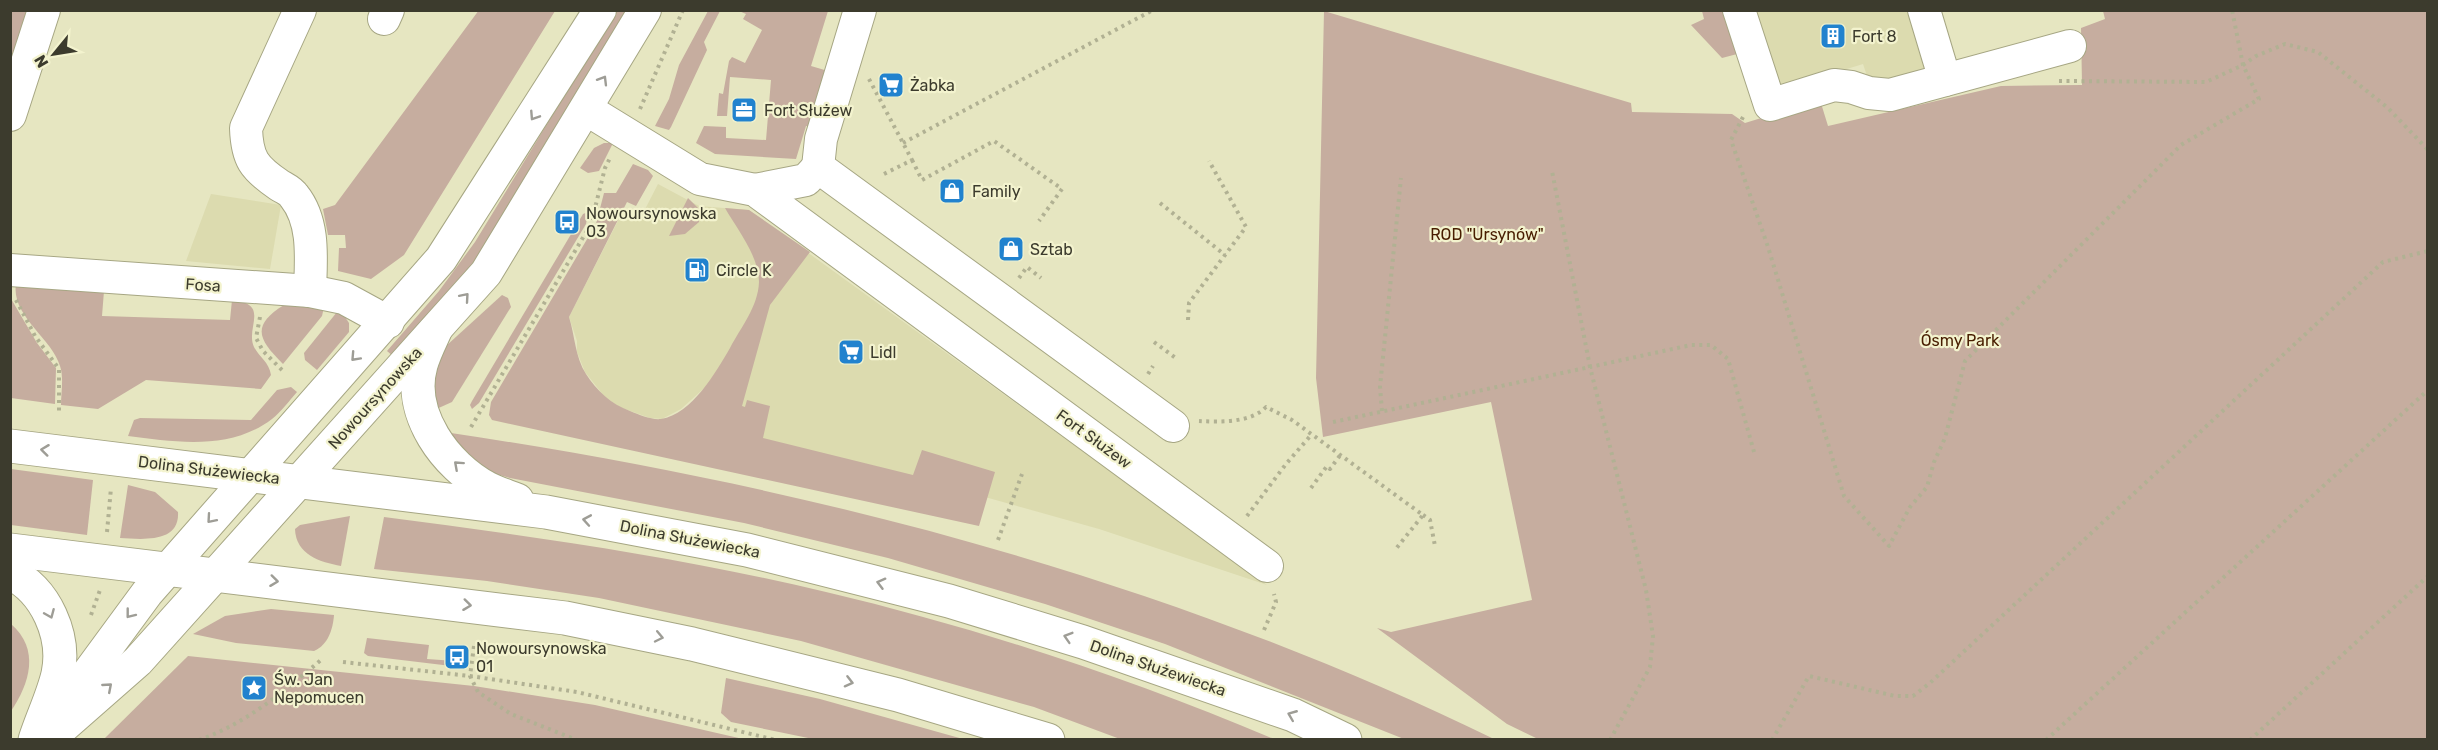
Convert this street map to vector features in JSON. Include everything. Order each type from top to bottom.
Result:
[{"type":"main road","points":[[435,331],[420,367],[418,388],[420,410],[428,428],[454,463],[486,487],[546,512]]},
{"type":"main road","name":"Dolina Służewiecka","points":[[10,446],[546,512],[747,550],[949,601],[1083,642],[1270,707],[1345,740]]},
{"type":"main road","points":[[10,550],[565,618],[692,644],[898,695],[1048,740]]},
{"type":"main road","points":[[10,573],[34,590],[46,605],[58,640],[58,675],[35,740]]},
{"type":"street","points":[[10,116],[44,10]]},
{"type":"street","points":[[300,10],[246,128],[246,147],[252,162],[263,174],[293,194],[305,214],[312,247],[310,291]]},
{"type":"street","points":[[41,740],[121,625],[167,569],[388,322],[441,259],[600,10]]},
{"type":"street","name":"Nowoursynowska","points":[[48,740],[138,661],[435,331],[499,255],[645,10]]},
{"type":"street","points":[[754,190],[806,180],[818,167],[821,139],[860,10]]},
{"type":"street","points":[[1739,10],[1770,105],[1834,85],[1890,95],[2070,46]]},
{"type":"street","points":[[1924,10],[1945,80]]},
{"type":"street","name":"Fort Służew","points":[[586,109],[700,179],[754,190],[1267,566]]},
{"type":"street","points":[[818,167],[1181,422]]},
{"type":"street","name":"Fosa","points":[[12,270],[268,290],[310,291],[344,298],[388,322]]},
{"type":"path","points":[[636,114],[683,10]]},
{"type":"path","points":[[903,143],[1154,10]]},
{"type":"path","points":[[1739,120],[1731,140],[1768,247],[1844,496],[1889,546],[1910,507],[1928,487],[1934,462],[1946,438],[1965,361],[2181,145],[2259,99],[2243,65],[2232,10]]},
{"type":"path","points":[[2082,81],[2206,82],[2285,44],[2318,52],[2388,108],[2427,150]]},
{"type":"path","points":[[862,77],[869,79],[922,180],[994,141],[1062,189],[1038,221]]},
{"type":"path","points":[[471,427],[591,224],[604,168],[614,153]]},
{"type":"path","points":[[878,178],[912,160]]},
{"type":"path","points":[[1188,320],[1189,303],[1245,227],[1209,161]]},
{"type":"path","points":[[1552,171],[1590,367],[1646,590],[1653,636],[1650,667],[1610,740]]},
{"type":"path","points":[[1382,411],[1380,387],[1401,178]]},
{"type":"path","points":[[1160,203],[1225,255]]},
{"type":"path","points":[[1772,740],[1809,676],[1895,696],[1913,696],[1948,667],[2384,262],[2427,251]]},
{"type":"path","points":[[1016,281],[1027,267],[1041,278]]},
{"type":"path","points":[[12,270],[12,294],[35,336],[59,369],[59,413]]},
{"type":"path","points":[[268,290],[256,338],[263,351],[283,371]]},
{"type":"path","points":[[1154,342],[1177,359]]},
{"type":"path","points":[[1333,422],[1691,345],[1711,345],[1728,359],[1754,452]]},
{"type":"path","points":[[2046,740],[2427,390]]},
{"type":"path","points":[[1181,422],[1214,422],[1245,418],[1261,412],[1266,406],[1292,420],[1341,454],[1430,520],[1435,546]]},
{"type":"path","points":[[1230,539],[1286,464],[1312,434]]},
{"type":"path","points":[[1311,488],[1327,466],[1330,469],[1341,454]]},
{"type":"path","points":[[998,540],[1022,474]]},
{"type":"path","points":[[107,538],[112,482]]},
{"type":"path","points":[[1395,550],[1423,515]]},
{"type":"path","points":[[1264,630],[1276,602],[1267,566]]},
{"type":"path","points":[[2250,740],[2427,576]]},
{"type":"path","points":[[91,615],[101,587]]},
{"type":"path","points":[[474,646],[470,676],[478,692],[511,714],[577,740]]},
{"type":"path","points":[[200,740],[227,730],[259,711],[321,660]]},
{"type":"path","points":[[343,662],[470,676],[577,692],[776,740]]},
{"type":"shaded area","points":[[1747,11],[1909,11],[1927,72],[1890,87],[1867,76],[1863,64],[1785,88],[1771,81]]},
{"type":"shaded area","points":[[658,184],[699,206],[749,210],[1267,585],[1099,529],[871,465],[693,427],[711,382],[681,409],[662,419],[650,418],[619,407],[604,396],[585,372],[577,352],[577,341],[569,317],[623,211],[640,219]]},
{"type":"shaded area","points":[[211,194],[281,205],[270,269],[186,261]]},
{"type":"green space","points":[[479,10],[555,11],[404,255],[371,279],[338,271],[339,248],[346,248],[345,235],[328,235],[323,209],[335,205]]},
{"type":"green space","points":[[11,11],[32,11],[11,75]]},
{"type":"green space","points":[[616,11],[628,11],[478,260],[394,357],[387,351],[439,291],[475,242]]},
{"type":"green space","points":[[708,11],[720,11],[704,42],[707,50],[669,130],[655,126],[669,99],[679,65]]},
{"type":"green space","points":[[739,11],[828,11],[811,66],[828,71],[811,127],[806,126],[796,159],[715,154],[696,143],[704,126],[726,127],[726,138],[766,140],[771,80],[730,77],[727,116],[717,116],[719,93],[723,94],[729,61],[732,57],[745,63],[762,30],[743,19],[746,14]]},
{"type":"green space","points":[[1324,11],[1631,103],[1632,112],[1732,114],[1745,123],[1820,100],[1828,126],[2001,86],[2082,85],[2081,28],[2105,19],[2103,11],[2427,11],[2427,739],[1538,739],[1507,724],[1377,628],[1391,632],[1532,600],[1491,402],[1323,437],[1316,378]]},
{"type":"green space","points":[[1702,11],[1727,11],[1741,53],[1722,58],[1691,25],[1704,19]]},
{"type":"green space","points":[[604,143],[613,143],[599,171],[588,173],[580,168],[594,148]]},
{"type":"green space","points":[[633,164],[648,170],[653,176],[636,206],[627,202],[569,317],[582,367],[600,391],[623,408],[646,417],[661,419],[683,409],[702,391],[718,369],[756,300],[759,282],[755,262],[725,208],[749,210],[810,252],[770,305],[742,406],[745,407],[747,400],[770,406],[763,438],[913,475],[922,450],[995,472],[979,526],[492,420],[489,415],[491,402],[596,224],[604,193],[616,193]]},
{"type":"green space","points":[[688,198],[699,209],[699,222],[685,234],[669,236]]},
{"type":"green space","points":[[588,212],[586,224],[479,403],[472,409],[470,405],[472,401],[583,214]]},
{"type":"green space","points":[[16,284],[104,291],[102,316],[230,320],[232,300],[244,302],[254,311],[252,339],[254,347],[266,363],[271,375],[261,389],[146,380],[98,409],[61,405],[60,366],[56,356],[20,306],[16,296]]},
{"type":"green space","points":[[502,295],[508,298],[511,307],[452,402],[432,411],[432,377],[446,346]]},
{"type":"green space","points":[[10,297],[37,343],[56,368],[55,404],[11,398]]},
{"type":"green space","points":[[284,305],[324,307],[322,316],[283,364],[268,348],[262,327],[273,313]]},
{"type":"green space","points":[[337,312],[343,314],[349,323],[349,332],[317,370],[305,360],[304,353]]},
{"type":"green space","points":[[291,387],[297,392],[282,410],[256,429],[238,436],[202,442],[183,442],[128,436],[134,420],[140,418],[251,420],[277,390]]},
{"type":"green space","points":[[451,433],[586,455],[720,481],[853,511],[984,546],[1115,586],[1243,631],[1370,682],[1494,739],[1404,739],[1165,644],[1045,604],[888,558],[744,523],[510,478],[486,471],[444,436]]},
{"type":"green space","points":[[11,469],[93,480],[87,535],[11,525]]},
{"type":"green space","points":[[128,485],[155,492],[178,512],[173,530],[166,535],[148,539],[120,538]]},
{"type":"green space","points":[[350,516],[341,566],[311,556],[304,551],[296,538],[295,529],[300,525]]},
{"type":"green space","points":[[384,517],[661,558],[717,568],[883,606],[997,638],[1109,675],[1274,739],[1120,739],[1034,707],[801,641],[599,598],[487,581],[374,569]]},
{"type":"green space","points":[[271,609],[334,615],[329,636],[323,645],[314,651],[236,643],[193,634],[225,616]]},
{"type":"green space","points":[[11,624],[26,644],[29,666],[23,689],[11,711]]},
{"type":"green space","points":[[367,638],[429,645],[427,659],[469,662],[468,668],[368,656],[364,653]]},
{"type":"green space","points":[[188,656],[474,686],[595,705],[743,739],[104,739]]},
{"type":"green space","points":[[726,678],[820,699],[963,739],[813,739],[731,722],[721,713]]},
{"type":"place","name":"Fort 8","points":[[1833,36]]},
{"type":"place","name":"Żabka","points":[[891,85]]},
{"type":"place","name":"Fort Służew","points":[[744,110]]},
{"type":"place","name":"Family","points":[[952,191]]},
{"type":"place","name":"Nowoursynowska 03","points":[[567,222]]},
{"type":"place","name":"Sztab","points":[[1011,249]]},
{"type":"place","name":"Circle K","points":[[697,270]]},
{"type":"place","name":"Lidl","points":[[851,352]]},
{"type":"place","name":"Nowoursynowska 01","points":[[457,657]]},
{"type":"place","name":"Św. Jan Nepomucen","points":[[254,688]]},
{"type":"park label","name":"ROD \"Ursynów\"","points":[[1487,234]]},
{"type":"park label","name":"Ósmy Park","points":[[1960,340]]}]
